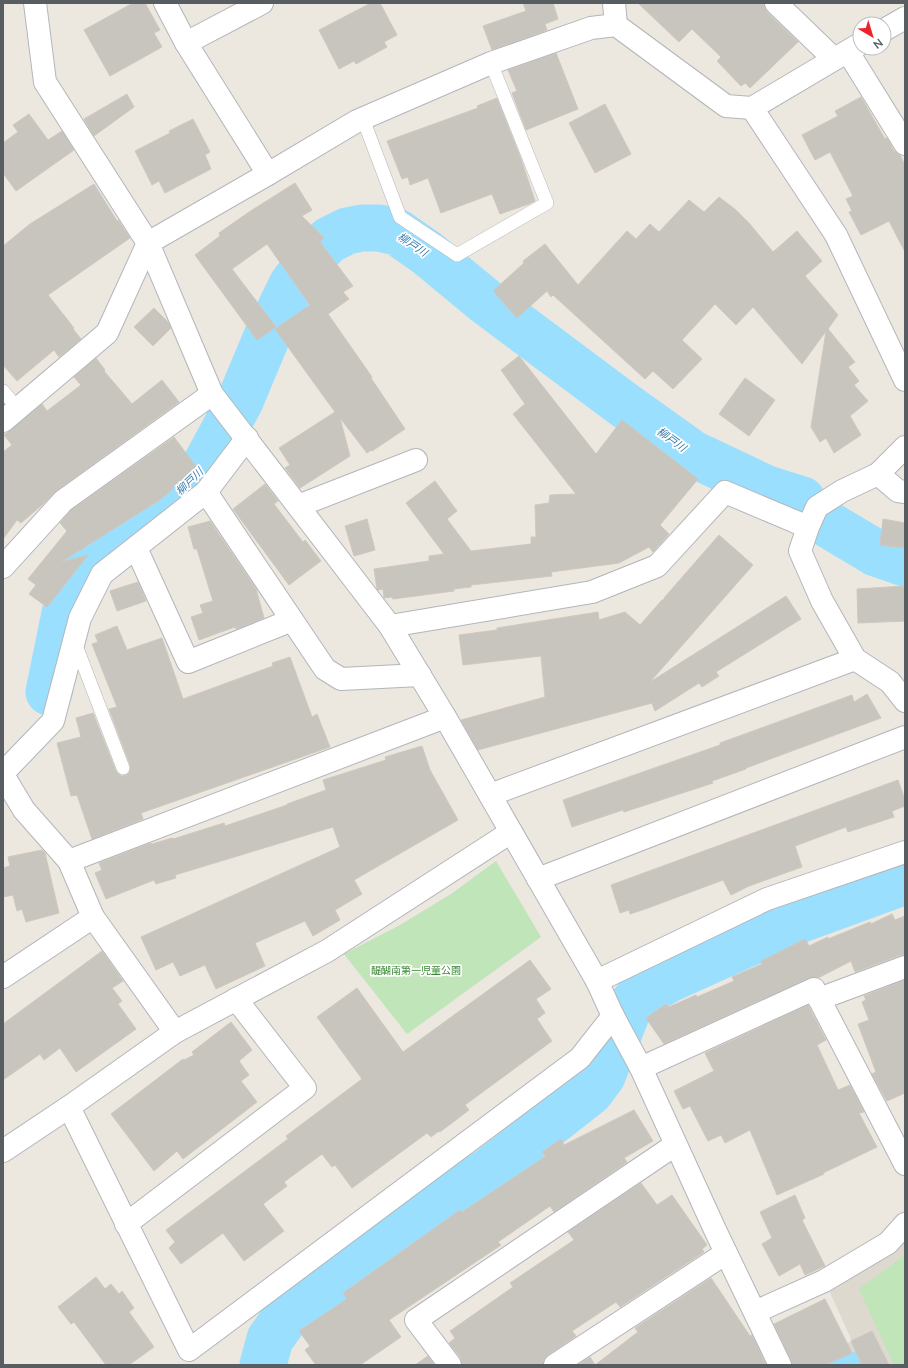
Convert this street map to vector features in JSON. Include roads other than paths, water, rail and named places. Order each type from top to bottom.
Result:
[{"type":"street","points":[[35,3],[46,82],[148,243],[212,394],[390,626],[445,717],[597,981],[613,1017],[640,1067],[754,1312],[776,1363]]},
{"type":"street","points":[[165,3],[186,43],[268,174]]},
{"type":"street","points":[[186,43],[262,3]]},
{"type":"street","points":[[614,3],[616,6],[616,25]]},
{"type":"street","points":[[776,3],[847,52],[905,144]]},
{"type":"street","points":[[892,25],[905,18]]},
{"type":"street","points":[[10,415],[107,333],[148,243],[363,119],[491,63],[591,28],[616,25],[726,106],[752,108],[847,52]]},
{"type":"street","points":[[752,108],[836,235],[905,380]]},
{"type":"street","points":[[3,567],[63,501],[212,394]]},
{"type":"street","points":[[175,1032],[93,917],[69,861],[24,810],[3,774],[53,721],[80,618],[102,574],[206,492],[247,438]]},
{"type":"street","points":[[905,447],[878,474],[842,491],[817,507],[808,527],[800,552],[822,601],[855,659],[890,682],[905,701]]},
{"type":"street","points":[[298,506],[416,460]]},
{"type":"street","points":[[878,474],[898,490],[905,492]]},
{"type":"street","points":[[206,492],[325,669],[341,678],[420,675]]},
{"type":"street","points":[[390,626],[592,592],[657,566],[725,492],[808,527]]},
{"type":"street","points":[[136,548],[188,662],[292,620]]},
{"type":"street","points":[[490,795],[855,659]]},
{"type":"street","points":[[69,861],[445,717]]},
{"type":"street","points":[[538,879],[905,737]]},
{"type":"street","points":[[3,1151],[69,1107],[175,1032],[327,950],[511,832]]},
{"type":"street","points":[[597,981],[767,899],[905,852]]},
{"type":"street","points":[[3,977],[93,917]]},
{"type":"street","points":[[819,999],[905,967]]},
{"type":"street","points":[[640,1067],[814,989],[905,1164]]},
{"type":"street","points":[[126,1224],[305,1088],[236,999]]},
{"type":"street","points":[[69,1107],[189,1350],[580,1058],[613,1017]]},
{"type":"street","points":[[450,1365],[416,1320],[675,1145]]},
{"type":"street","points":[[754,1312],[830,1277],[888,1243],[905,1224]]},
{"type":"street","points":[[555,1365],[726,1253]]},
{"type":"lane","points":[[363,119],[400,217],[457,256],[547,203],[491,63]]},
{"type":"lane","points":[[3,391],[10,415]]},
{"type":"lane","points":[[74,641],[123,768]]},
{"type":"water","points":[[856,1351],[862,1365],[825,1365]]},
{"type":"waterway","name":"柳戸川","points":[[49,692],[68,599],[76,578],[85,568],[194,478],[206,464],[240,401],[268,334],[292,285],[314,255],[329,240],[347,231],[362,228],[379,228],[397,232],[427,253],[485,301],[623,404],[693,454],[767,489],[802,500],[810,513],[829,525],[876,553],[905,563]]},
{"type":"waterway","points":[[263,1365],[270,1339],[285,1318],[349,1270],[400,1228],[489,1171],[590,1092],[602,1076],[627,1012],[638,997],[671,978],[799,920],[905,881]]},
{"type":"park label","name":"醍醐南第一児童公園","points":[[416,970]]}]
